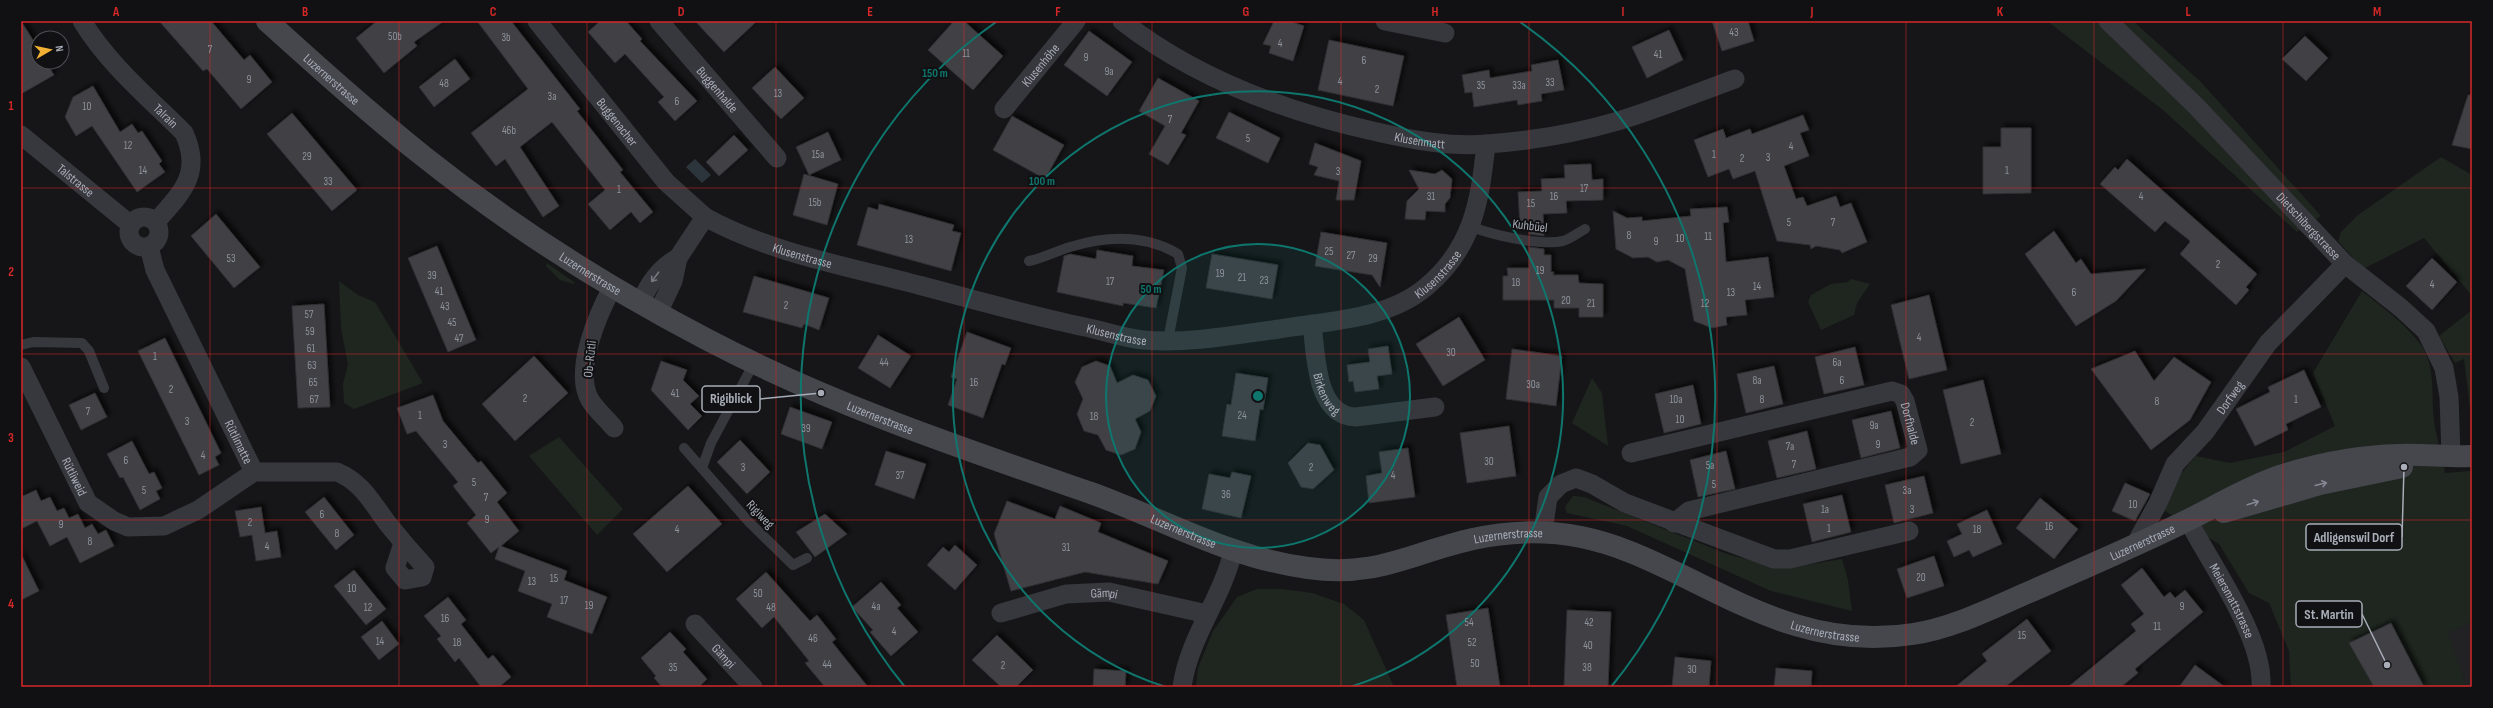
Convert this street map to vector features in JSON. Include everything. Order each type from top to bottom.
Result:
[{"type":"main road","name":"Luzernerstrasse","points":[[267,21],[381,122],[428,160],[550,247],[649,308],[754,363],[892,422],[1112,501],[1181,531],[1233,551],[1302,568],[1352,571],[1403,561],[1483,537],[1543,532],[1593,539],[1627,550],[1756,612],[1782,622],[1826,634],[1852,637],[1907,635],[1955,624],[2135,545],[2188,520],[2320,484],[2404,467],[2443,457],[2472,456]]},
{"type":"street","name":"Talrain","points":[[82,21],[102,51],[129,82],[184,132],[188,141],[190,153],[188,183],[156,222]]},
{"type":"street","name":"Buggenacher","points":[[537,21],[666,182],[705,217]]},
{"type":"street","name":"Buggenhalde","points":[[659,21],[777,158]]},
{"type":"street","name":"Klusenhöhe","points":[[1004,109],[1076,21]]},
{"type":"street","name":"Klusenmatt","points":[[1122,21],[1142,37],[1206,75],[1247,93],[1320,119],[1416,141],[1486,144],[1585,129],[1650,110],[1735,79]]},
{"type":"street","points":[[1385,21],[1445,33]]},
{"type":"street","name":"Dietschibergstrasse","points":[[2108,21],[2201,111],[2345,264],[2401,308],[2433,340],[2444,368],[2449,397],[2443,457]]},
{"type":"street","name":"Talstrasse","points":[[21,135],[131,225]]},
{"type":"street","name":"Klusenstrasse","points":[[705,217],[758,242],[979,301],[1142,340],[1230,336],[1357,317],[1390,307],[1409,298],[1426,287],[1454,255],[1472,227],[1482,180],[1486,144]]},
{"type":"street","points":[[146,217],[156,222],[159,237],[149,247],[139,246],[131,240],[129,235],[131,225],[140,218],[146,217]]},
{"type":"street","points":[[649,308],[659,272],[667,264],[678,258],[705,217]]},
{"type":"street","name":"Rütlimatte","points":[[149,247],[155,270],[254,472],[337,472],[347,476],[362,488],[403,543]]},
{"type":"street","name":"Dorfweg","points":[[2135,545],[2158,503],[2175,464],[2205,432],[2268,343],[2345,264]]},
{"type":"street","name":"Ob-Rütli","points":[[613,286],[592,333],[584,376],[590,399],[614,428]]},
{"type":"street","name":"Birkenweg","points":[[1312,324],[1322,389],[1329,402],[1338,413],[1356,417],[1435,407]]},
{"type":"street","name":"Rütliweid","points":[[21,367],[88,503],[114,521],[128,528],[164,526],[198,510],[254,472]]},
{"type":"street","name":"Dorfhalde","points":[[1631,453],[1892,392],[1901,394],[1905,401],[1918,450],[1910,458],[1689,511],[1674,523]]},
{"type":"street","points":[[1543,532],[1548,497],[1561,484],[1576,478],[1592,484],[1625,503],[1674,523],[1774,559],[1790,558],[1909,531]]},
{"type":"street","name":"Meiersmattstrasse","points":[[2188,520],[2249,633],[2261,687]]},
{"type":"street","points":[[1182,687],[1186,662],[1227,572],[1233,551]]},
{"type":"street","name":"Gämpi","points":[[1001,613],[1066,594],[1108,592],[1207,614]]},
{"type":"street","name":"Gämpi","points":[[695,624],[754,687]]},
{"type":"lane","name":"Kuhbüel","points":[[1472,227],[1483,231],[1538,241],[1563,241],[1585,229]]},
{"type":"lane","points":[[1029,261],[1039,259],[1071,246],[1117,237],[1166,246],[1178,254],[1182,268],[1168,340]]},
{"type":"lane","points":[[21,345],[33,342],[82,343],[89,351],[104,388]]},
{"type":"lane","points":[[702,468],[711,443],[754,363]]},
{"type":"lane","name":"Rigiweg","points":[[684,448],[749,522],[793,565],[807,558]]},
{"type":"shaded area","points":[[2047,21],[2133,21],[2201,82],[2321,216],[2297,232],[2163,110]]},
{"type":"shaded area","points":[[2441,157],[2472,175],[2472,296],[2424,238],[2363,269],[2338,241],[2341,232],[2358,215]]},
{"type":"shaded area","points":[[695,159],[711,175],[702,183],[686,167]]},
{"type":"shaded area","points":[[547,263],[574,282],[574,284],[560,280],[546,266]]},
{"type":"shaded area","points":[[1851,279],[1870,284],[1857,303],[1854,315],[1821,330],[1808,302],[1811,295],[1831,284],[1848,282]]},
{"type":"shaded area","points":[[339,281],[358,295],[375,302],[423,383],[354,409],[344,403],[343,384],[348,365],[341,328]]},
{"type":"shaded area","points":[[2362,291],[2401,323],[2415,337],[2426,353],[2431,372],[2436,433],[2445,473],[2470,471],[2472,474],[2472,622],[2448,633],[2467,687],[2291,687],[2289,651],[2269,603],[2249,593],[2219,544],[2165,511],[2171,488],[2180,474],[2196,456],[2230,463],[2284,452],[2335,426],[2313,373]]},
{"type":"shaded area","points":[[2472,310],[2472,424],[2464,359],[2455,363],[2439,336]]},
{"type":"shaded area","points":[[1592,378],[1602,393],[1608,446],[1572,423]]},
{"type":"shaded area","points":[[559,437],[623,509],[597,535],[529,456]]},
{"type":"shaded area","points":[[1573,496],[1584,497],[1727,554],[1766,564],[1788,568],[1842,559],[1848,580],[1852,611],[1771,591],[1627,526],[1567,513],[1565,507]]},
{"type":"shaded area","points":[[1257,589],[1282,589],[1312,593],[1344,604],[1364,620],[1394,687],[1196,687],[1198,668],[1213,631],[1237,597]]},
{"type":"shaded area","points":[[2472,622],[2472,687],[2467,687],[2447,633]]},
{"type":"building","points":[[21,21],[30,35],[30,70],[51,70],[54,75],[21,94]]},
{"type":"building","points":[[159,21],[211,21],[244,60],[250,55],[272,82],[241,109],[207,69],[203,71]]},
{"type":"building","points":[[377,21],[444,21],[414,42],[417,46],[384,73],[356,38]]},
{"type":"building","points":[[477,21],[511,21],[580,109],[577,111],[623,170],[620,172],[653,212],[640,223],[631,212],[610,230],[588,204],[605,190],[552,122],[520,147],[559,206],[543,217],[505,159],[496,166],[471,133],[528,89]]},
{"type":"building","points":[[600,21],[626,21],[642,39],[640,41],[697,101],[675,121],[658,102],[664,97],[625,54],[615,63],[588,32]]},
{"type":"building","points":[[695,21],[757,21],[724,52]]},
{"type":"building","points":[[954,21],[964,21],[1003,56],[973,90],[928,50]]},
{"type":"building","points":[[1274,21],[1289,21],[1304,26],[1293,61],[1269,53],[1271,46],[1263,44]]},
{"type":"building","points":[[1712,21],[1748,21],[1754,41],[1722,51]]},
{"type":"building","points":[[1669,30],[1683,60],[1647,78],[1632,47]]},
{"type":"building","points":[[1089,31],[1132,62],[1107,96],[1064,65]]},
{"type":"building","points":[[2305,36],[2328,58],[2306,81],[2282,59]]},
{"type":"building","points":[[1329,40],[1404,56],[1393,106],[1318,90]]},
{"type":"building","points":[[455,59],[470,79],[434,107],[419,87]]},
{"type":"building","points":[[1558,60],[1564,90],[1541,94],[1542,101],[1518,105],[1517,100],[1474,107],[1472,92],[1465,93],[1462,75],[1489,70],[1490,78],[1532,71],[1531,65]]},
{"type":"building","points":[[775,67],[804,98],[781,119],[752,88]]},
{"type":"building","points":[[1158,78],[1199,101],[1181,133],[1186,135],[1168,165],[1149,154],[1165,126],[1139,111]]},
{"type":"building","points":[[93,86],[120,132],[132,124],[138,133],[142,131],[162,161],[159,164],[165,172],[137,192],[92,126],[76,136],[65,117],[73,97]]},
{"type":"building","points":[[2468,95],[2472,95],[2472,149],[2452,145]]},
{"type":"building","points":[[1229,112],[1280,138],[1268,163],[1216,138]]},
{"type":"building","points":[[292,113],[357,190],[332,211],[267,134]]},
{"type":"building","points":[[1803,115],[1809,130],[1800,133],[1809,156],[1784,166],[1796,199],[1803,197],[1807,206],[1836,196],[1840,207],[1851,203],[1867,242],[1842,253],[1840,250],[1816,246],[1811,249],[1810,245],[1777,241],[1755,171],[1733,179],[1729,169],[1708,177],[1694,140],[1723,129],[1726,138],[1750,129],[1752,134]]},
{"type":"building","points":[[1012,116],[1064,145],[1045,179],[993,150]]},
{"type":"building","points":[[2001,128],[2031,128],[2031,193],[1983,194],[1983,147],[2001,147]]},
{"type":"building","points":[[828,132],[841,160],[809,175],[796,147]]},
{"type":"building","points":[[734,135],[748,150],[719,176],[706,162]]},
{"type":"building","points":[[1315,143],[1361,161],[1354,200],[1336,200],[1339,181],[1314,175],[1318,167],[1309,164]]},
{"type":"building","points":[[2127,159],[2257,274],[2246,287],[2249,290],[2236,305],[2180,254],[2190,242],[2189,240],[2165,221],[2155,232],[2100,184],[2115,167],[2118,170]]},
{"type":"building","points":[[1591,164],[1592,180],[1603,179],[1603,200],[1566,201],[1567,213],[1543,214],[1544,236],[1529,234],[1529,227],[1520,227],[1518,192],[1542,191],[1541,179],[1565,178],[1564,165]]},
{"type":"building","points":[[1409,170],[1435,174],[1442,170],[1452,179],[1450,198],[1445,204],[1445,212],[1426,211],[1425,220],[1405,219],[1407,201],[1419,189]]},
{"type":"building","points":[[804,174],[838,184],[827,225],[793,215]]},
{"type":"building","points":[[879,204],[954,225],[952,231],[961,233],[951,271],[857,245],[868,207],[878,210]]},
{"type":"building","points":[[1727,207],[1729,222],[1723,223],[1726,262],[1768,257],[1774,297],[1745,300],[1747,315],[1726,317],[1727,325],[1712,328],[1694,321],[1685,269],[1668,260],[1657,262],[1648,257],[1633,258],[1616,249],[1613,211],[1627,218],[1642,217],[1642,221],[1691,216],[1690,209]]},
{"type":"building","points":[[216,214],[260,267],[234,288],[191,236]]},
{"type":"building","points":[[2054,231],[2076,263],[2081,259],[2091,274],[2146,269],[2116,301],[2076,326],[2025,254]]},
{"type":"building","points":[[1321,232],[1387,243],[1380,287],[1372,275],[1315,266]]},
{"type":"building","points":[[437,246],[476,340],[448,352],[408,258]]},
{"type":"building","points":[[1529,247],[1544,249],[1544,255],[1551,255],[1551,272],[1554,272],[1553,275],[1578,275],[1579,283],[1603,284],[1603,317],[1579,317],[1579,308],[1554,308],[1554,300],[1503,300],[1503,276],[1508,276],[1507,268],[1529,268]]},
{"type":"building","points":[[1097,250],[1133,256],[1132,266],[1164,270],[1156,308],[1123,303],[1123,306],[1057,292],[1064,256],[1070,254],[1096,259]]},
{"type":"building","points":[[1212,254],[1278,265],[1272,299],[1206,288]]},
{"type":"building","points":[[2432,258],[2457,282],[2432,310],[2406,286]]},
{"type":"building","points":[[754,276],[829,298],[819,330],[804,324],[802,328],[743,312]]},
{"type":"building","points":[[1929,295],[1947,370],[1909,379],[1891,305]]},
{"type":"building","points":[[324,304],[330,407],[298,408],[292,306]]},
{"type":"building","points":[[1459,317],[1485,360],[1443,386],[1416,344]]},
{"type":"building","points":[[967,332],[1011,348],[1005,365],[1002,364],[983,418],[948,405],[957,379],[951,377]]},
{"type":"building","points":[[878,335],[911,356],[890,388],[858,368]]},
{"type":"building","points":[[165,338],[221,453],[215,457],[219,465],[199,475],[138,351]]},
{"type":"building","points":[[1388,346],[1392,374],[1377,376],[1379,389],[1355,392],[1353,381],[1349,382],[1347,365],[1370,362],[1368,349]]},
{"type":"building","points":[[1855,347],[1864,385],[1824,394],[1815,357]]},
{"type":"building","points":[[1512,349],[1562,356],[1556,406],[1506,399]]},
{"type":"building","points":[[2135,351],[2154,381],[2174,357],[2211,382],[2190,420],[2151,450],[2091,369]]},
{"type":"building","points":[[534,356],[568,393],[515,441],[482,404]]},
{"type":"building","points":[[661,361],[687,370],[683,380],[699,396],[690,404],[702,416],[688,430],[651,390]]},
{"type":"building","points":[[1096,361],[1110,366],[1117,383],[1133,375],[1148,380],[1156,396],[1150,411],[1135,419],[1141,432],[1135,449],[1121,455],[1106,450],[1098,435],[1084,431],[1077,414],[1083,399],[1075,382],[1082,367]]},
{"type":"building","points":[[1774,366],[1783,404],[1746,413],[1737,374]]},
{"type":"building","points":[[2304,370],[2321,407],[2286,424],[2288,430],[2255,446],[2236,409],[2270,392],[2268,387]]},
{"type":"building","points":[[1236,373],[1268,378],[1263,410],[1260,409],[1255,441],[1222,436],[1227,404],[1231,405]]},
{"type":"building","points":[[1983,380],[2001,454],[1961,464],[1943,390]]},
{"type":"building","points":[[1693,385],[1701,424],[1664,433],[1655,394]]},
{"type":"building","points":[[95,393],[107,417],[81,430],[69,405]]},
{"type":"building","points":[[433,395],[443,421],[478,463],[481,461],[507,493],[497,502],[519,531],[501,546],[567,571],[564,580],[607,597],[592,634],[547,617],[552,604],[518,591],[525,571],[495,559],[499,547],[491,553],[467,523],[476,515],[453,486],[458,482],[416,431],[407,434],[397,408]]},
{"type":"building","points":[[790,407],[832,422],[822,449],[781,434]]},
{"type":"building","points":[[1891,411],[1900,448],[1861,458],[1852,420]]},
{"type":"building","points":[[1509,426],[1516,476],[1467,483],[1460,433]]},
{"type":"building","points":[[1807,431],[1816,469],[1777,478],[1768,441]]},
{"type":"building","points":[[740,440],[770,472],[747,494],[717,462]]},
{"type":"building","points":[[132,441],[149,474],[154,472],[162,488],[156,491],[160,499],[140,510],[123,477],[120,478],[107,454]]},
{"type":"building","points":[[1308,443],[1320,445],[1334,470],[1313,489],[1301,487],[1288,463]]},
{"type":"building","points":[[1408,448],[1415,497],[1369,503],[1366,476],[1382,473],[1379,452]]},
{"type":"building","points":[[886,451],[926,464],[914,499],[875,485]]},
{"type":"building","points":[[1726,451],[1735,489],[1698,497],[1690,460]]},
{"type":"building","points":[[1232,472],[1251,476],[1241,518],[1202,509],[1209,474],[1230,478]]},
{"type":"building","points":[[1924,476],[1933,513],[1894,523],[1885,485]]},
{"type":"building","points":[[2125,483],[2150,494],[2135,521],[2112,511]]},
{"type":"building","points":[[688,486],[722,524],[667,572],[633,534]]},
{"type":"building","points":[[36,490],[41,501],[50,497],[57,511],[64,508],[69,518],[78,514],[85,528],[92,524],[98,534],[106,530],[114,546],[80,563],[67,537],[50,546],[37,521],[21,529],[21,497]]},
{"type":"building","points":[[1842,495],[1851,532],[1812,542],[1803,504]]},
{"type":"building","points":[[324,497],[354,535],[336,550],[305,512]]},
{"type":"building","points":[[2040,498],[2078,529],[2054,559],[2016,528]]},
{"type":"building","points":[[1007,501],[1055,519],[1060,506],[1101,523],[1098,532],[1168,561],[1158,584],[1085,572],[1011,591],[994,534]]},
{"type":"building","points":[[261,507],[265,533],[277,531],[281,557],[256,561],[252,535],[240,537],[235,511]]},
{"type":"building","points":[[1987,510],[2002,544],[1973,557],[1969,550],[1954,557],[1947,541],[1962,534],[1957,524]]},
{"type":"building","points":[[825,514],[847,534],[815,557],[796,532]]},
{"type":"building","points":[[955,545],[977,565],[955,590],[927,565],[943,547],[949,552]]},
{"type":"building","points":[[21,554],[39,591],[21,600]]},
{"type":"building","points":[[1934,556],[1944,586],[1907,598],[1897,569]]},
{"type":"building","points":[[2142,568],[2164,597],[2170,592],[2175,598],[2185,590],[2203,612],[2135,669],[2138,673],[2121,687],[2068,687],[2136,631],[2131,624],[2144,614],[2121,585]]},
{"type":"building","points":[[354,570],[386,609],[366,625],[334,586]]},
{"type":"building","points":[[766,572],[810,621],[817,615],[836,639],[832,642],[868,687],[825,687],[805,663],[809,661],[774,617],[762,628],[736,599]]},
{"type":"building","points":[[881,582],[901,605],[897,608],[918,632],[891,656],[870,632],[873,630],[852,607]]},
{"type":"building","points":[[448,597],[466,620],[461,624],[488,659],[493,655],[511,677],[499,687],[481,687],[459,658],[455,662],[437,639],[441,636],[424,616]]},
{"type":"building","points":[[1488,608],[1500,687],[1457,687],[1446,615]]},
{"type":"building","points":[[1567,610],[1611,612],[1608,687],[1564,687]]},
{"type":"building","points":[[2027,619],[2051,651],[2005,687],[1955,687],[1987,661],[1982,654]]},
{"type":"building","points":[[382,621],[399,644],[379,660],[361,637]]},
{"type":"building","points":[[2391,623],[2424,687],[2374,687],[2349,643]]},
{"type":"building","points":[[670,632],[686,649],[683,652],[707,679],[699,687],[662,687],[654,678],[656,676],[641,658]]},
{"type":"building","points":[[997,635],[1033,670],[1016,687],[1001,687],[972,660]]},
{"type":"building","points":[[1675,657],[1711,661],[1709,687],[1672,687]]},
{"type":"building","points":[[2195,665],[2225,687],[2179,687]]},
{"type":"building","points":[[1776,668],[1812,671],[1811,687],[1774,687]]},
{"type":"building","points":[[1094,669],[1126,671],[1125,687],[1093,687]]},
{"type":"place","name":"Rigiblick","points":[[821,393]]},
{"type":"place","name":"Adligenswil Dorf","points":[[2404,467]]},
{"type":"place","name":"St. Martin","points":[[2387,665]]}]
